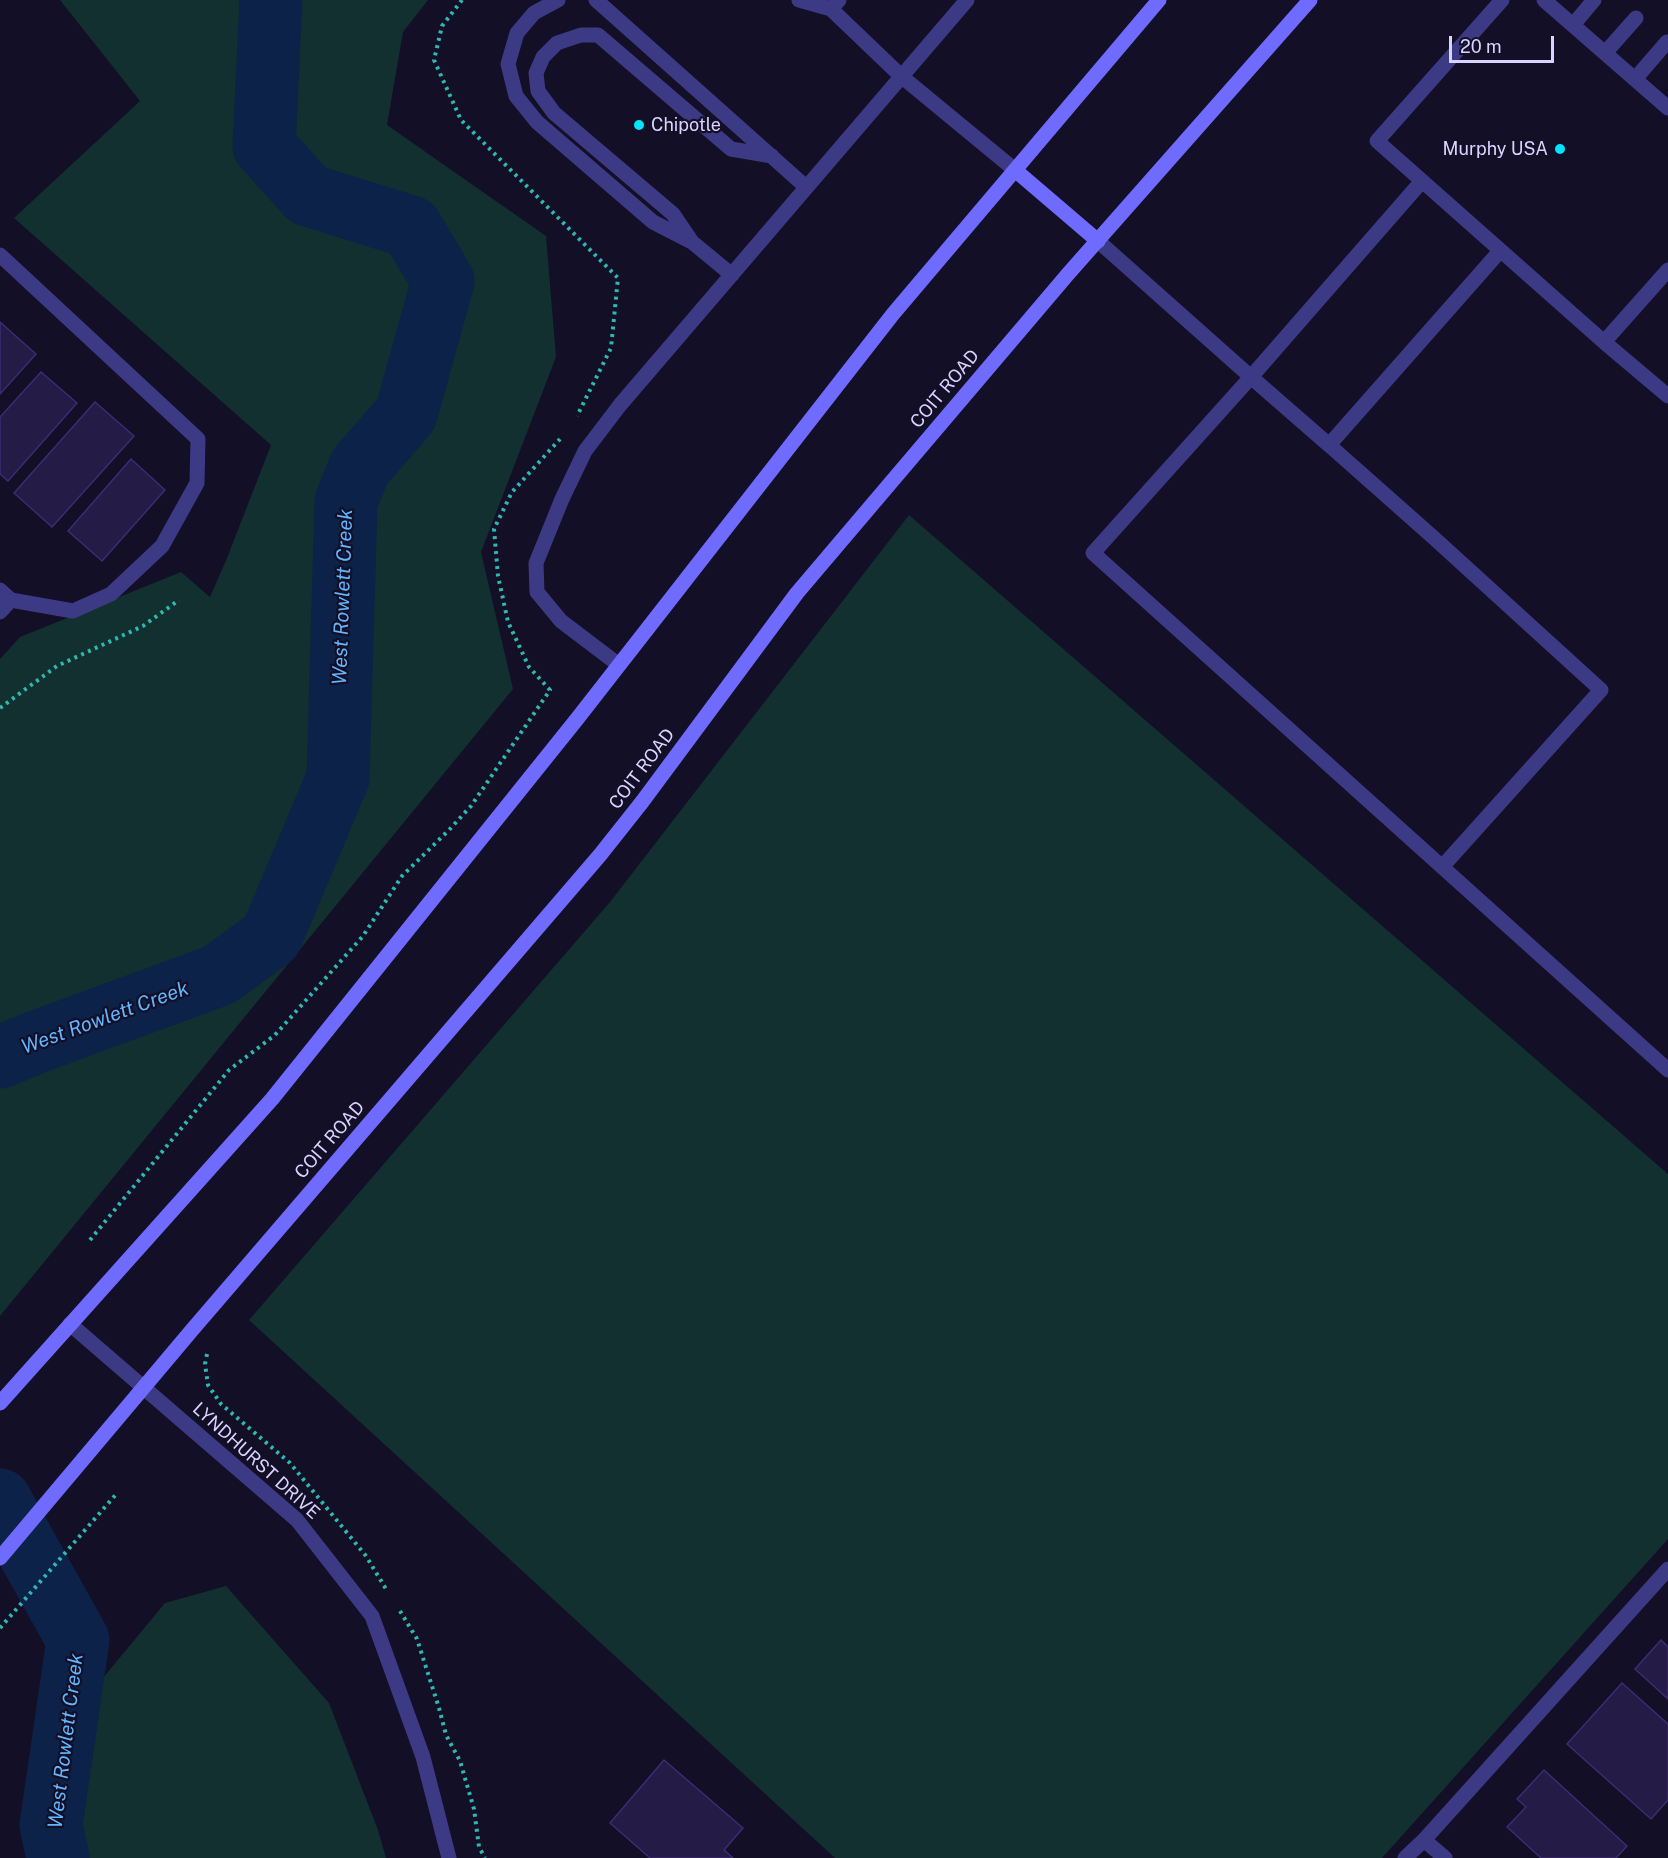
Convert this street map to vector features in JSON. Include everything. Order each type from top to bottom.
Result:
[{"type":"main road","points":[[2,1401],[272,1100],[619,665],[893,314],[1159,0]]},
{"type":"main road","name":"COIT ROAD","points":[[0,1558],[600,855],[797,593],[1098,241],[1310,0]]},
{"type":"main road","points":[[1015,170],[1098,241]]},
{"type":"street","points":[[558,0],[534,13],[516,33],[508,64],[516,96],[537,122],[653,222],[692,242],[732,275]]},
{"type":"street","points":[[596,0],[806,187]]},
{"type":"street","points":[[799,0],[835,4],[901,76],[1015,170]]},
{"type":"street","points":[[619,665],[561,621],[537,592],[536,563],[562,499],[585,451],[620,405],[967,0]]},
{"type":"street","points":[[1502,0],[1377,141],[1668,396]]},
{"type":"street","points":[[1573,25],[1594,0]]},
{"type":"street","points":[[1550,2],[1573,25],[1667,105]]},
{"type":"street","points":[[1605,53],[1636,18]]},
{"type":"street","points":[[692,242],[673,214],[554,113],[538,91],[536,73],[543,57],[557,43],[581,35],[598,35],[731,149],[772,156]]},
{"type":"street","points":[[1635,79],[1667,42]]},
{"type":"street","points":[[1422,181],[1093,553],[1668,1071]]},
{"type":"street","points":[[1098,241],[1443,546],[1601,690],[1442,867]]},
{"type":"street","points":[[1329,445],[1500,251]]},
{"type":"street","points":[[0,255],[198,439],[197,483],[162,546],[111,594],[73,611],[5,595],[0,612]]},
{"type":"street","points":[[1604,342],[1668,270]]},
{"type":"street","name":"LYNDHURST DRIVE","points":[[70,1324],[297,1520],[372,1616],[423,1757],[449,1858]]},
{"type":"street","points":[[1405,1858],[1424,1840],[1668,1569]]},
{"type":"street","points":[[1424,1840],[1445,1858]]},
{"type":"path","points":[[462,0],[442,26],[434,60],[461,120],[618,278],[611,348],[576,418]]},
{"type":"path","points":[[90,1240],[228,1070],[275,1035],[363,936],[402,876],[471,806],[549,690],[529,667],[508,622],[498,576],[494,529],[512,492],[564,436]]},
{"type":"path","points":[[0,707],[57,666],[143,626],[179,600]]},
{"type":"path","points":[[0,1628],[118,1492]]},
{"type":"green space","points":[[60,0],[428,0],[403,32],[387,125],[546,236],[556,357],[481,552],[513,689],[0,1316],[0,659],[20,637],[181,572],[210,597],[271,445],[14,218],[140,101]]},
{"type":"green space","points":[[909,515],[1668,1174],[1668,1539],[1382,1858],[835,1858],[249,1320],[610,902]]},
{"type":"green space","points":[[226,1586],[329,1703],[378,1830],[386,1858],[62,1858],[88,1696],[165,1603]]},
{"type":"building","points":[[0,322],[36,354],[0,394]]},
{"type":"building","points":[[41,372],[77,403],[8,481],[0,474],[0,417]]},
{"type":"building","points":[[95,402],[134,436],[52,527],[14,493]]},
{"type":"building","points":[[131,459],[165,490],[102,561],[68,531]]},
{"type":"building","points":[[1661,1640],[1668,1647],[1668,1699],[1635,1669]]},
{"type":"building","points":[[1622,1683],[1668,1724],[1668,1800],[1651,1819],[1567,1744]]},
{"type":"building","points":[[664,1760],[743,1828],[724,1850],[733,1858],[650,1858],[610,1823]]},
{"type":"building","points":[[1544,1770],[1627,1846],[1616,1858],[1541,1858],[1507,1827],[1526,1807],[1517,1799]]},
{"type":"waterway","name":"West Rowlett Creek","points":[[0,1057],[219,975],[271,937],[338,778],[346,501],[360,467],[406,414],[443,281],[411,227],[308,195],[264,146],[271,0]]},
{"type":"waterway","name":"West Rowlett Creek","points":[[0,1500],[78,1640],[51,1825],[58,1858]]},
{"type":"place","name":"Chipotle","points":[[639,125]]},
{"type":"place","name":"Murphy USA","points":[[1560,149]]}]
